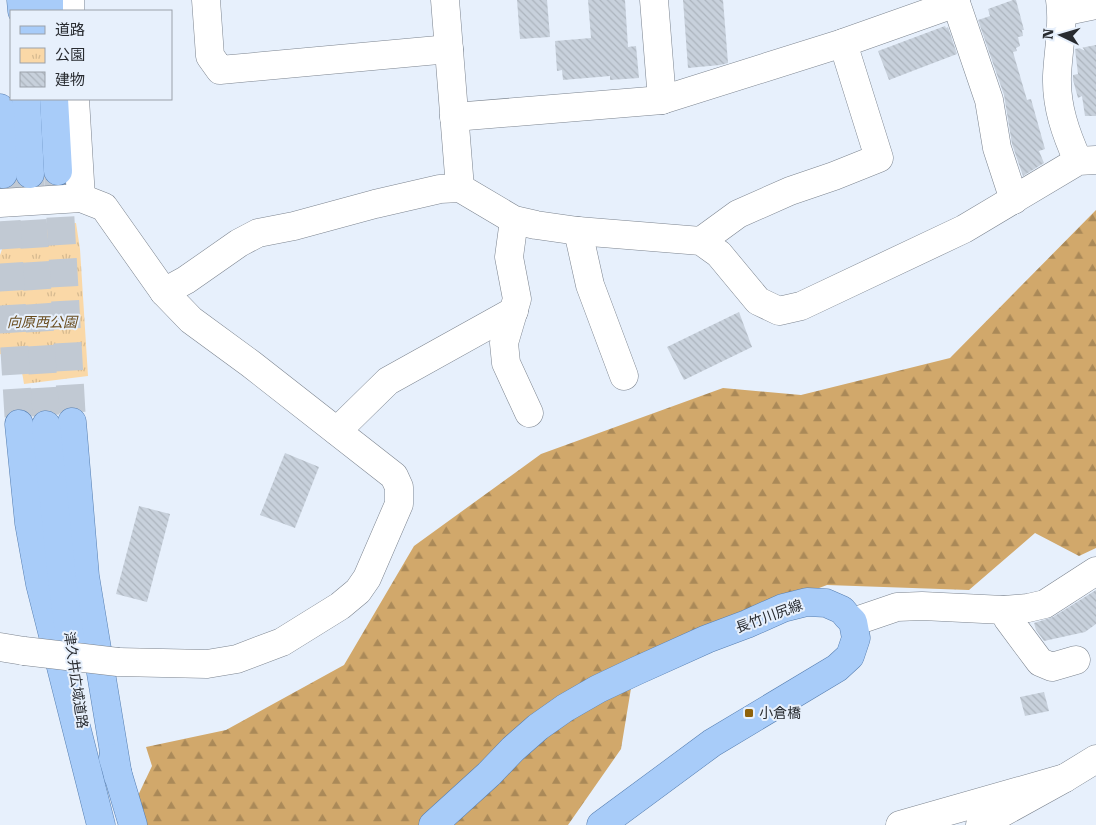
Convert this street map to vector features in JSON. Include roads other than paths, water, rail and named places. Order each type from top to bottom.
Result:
[{"type":"main road","points":[[0,108],[17,174],[26,100]]},
{"type":"main road","points":[[54,100],[58,171]]},
{"type":"main road","points":[[19,424],[30,523],[40,584],[101,825]]},
{"type":"main road","name":"津久井広域道路","points":[[90,782],[62,578],[59,424],[118,776]]},
{"type":"main road","name":"津久井広域道路","points":[[62,578],[118,776]]},
{"type":"main road","name":"長竹川尻線","points":[[433,825],[538,726],[598,689],[707,638],[747,624],[783,608],[807,602],[826,604],[842,610],[853,622]]},
{"type":"main road","points":[[602,825],[712,743],[837,668],[850,656],[856,638],[853,622]]},
{"type":"main road","points":[[118,776],[133,825]]},
{"type":"street","points":[[206,0],[210,56],[220,70],[449,49]]},
{"type":"street","points":[[445,0],[460,188]]},
{"type":"street","points":[[654,0],[662,100]]},
{"type":"street","points":[[454,117],[662,100],[843,43],[956,2],[989,100],[997,148],[1014,200]]},
{"type":"street","points":[[164,292],[186,280],[239,243],[258,233],[294,226],[430,191],[460,188],[514,220],[536,225],[578,231],[701,241],[719,254],[758,301],[779,311],[801,306],[956,233],[1087,161],[1067,136],[1059,107],[1057,78],[1061,6],[1096,5]]},
{"type":"street","points":[[701,241],[738,214],[790,191],[879,158],[843,43]]},
{"type":"street","points":[[75,100],[81,198]]},
{"type":"street","points":[[0,203],[81,198],[104,207],[164,292],[192,320],[394,476],[399,487],[399,504],[367,578],[358,591],[340,606],[282,642],[237,659],[208,664],[118,662],[12,650]]},
{"type":"street","points":[[514,220],[509,257],[517,300],[504,343],[506,363],[529,413]]},
{"type":"street","points":[[578,231],[590,285],[620,337],[624,376]]},
{"type":"street","points":[[337,431],[388,381],[514,311]]},
{"type":"street","points":[[853,622],[897,607],[922,606],[1004,610],[1028,608],[1044,604],[1096,571]]},
{"type":"street","points":[[1004,610],[1008,619],[1040,662],[1052,667],[1076,660]]},
{"type":"street","points":[[980,825],[1096,758]]},
{"type":"street","points":[[900,825],[1064,778]]},
{"type":"tunnel","points":[[58,175],[72,422]]},
{"type":"tunnel","points":[[30,178],[46,425]]},
{"type":"tunnel","points":[[4,179],[19,424]]},
{"type":"place","name":"小倉橋","points":[[749,713]]},
{"type":"park label","name":"向原西公園","points":[[42,322]]}]
